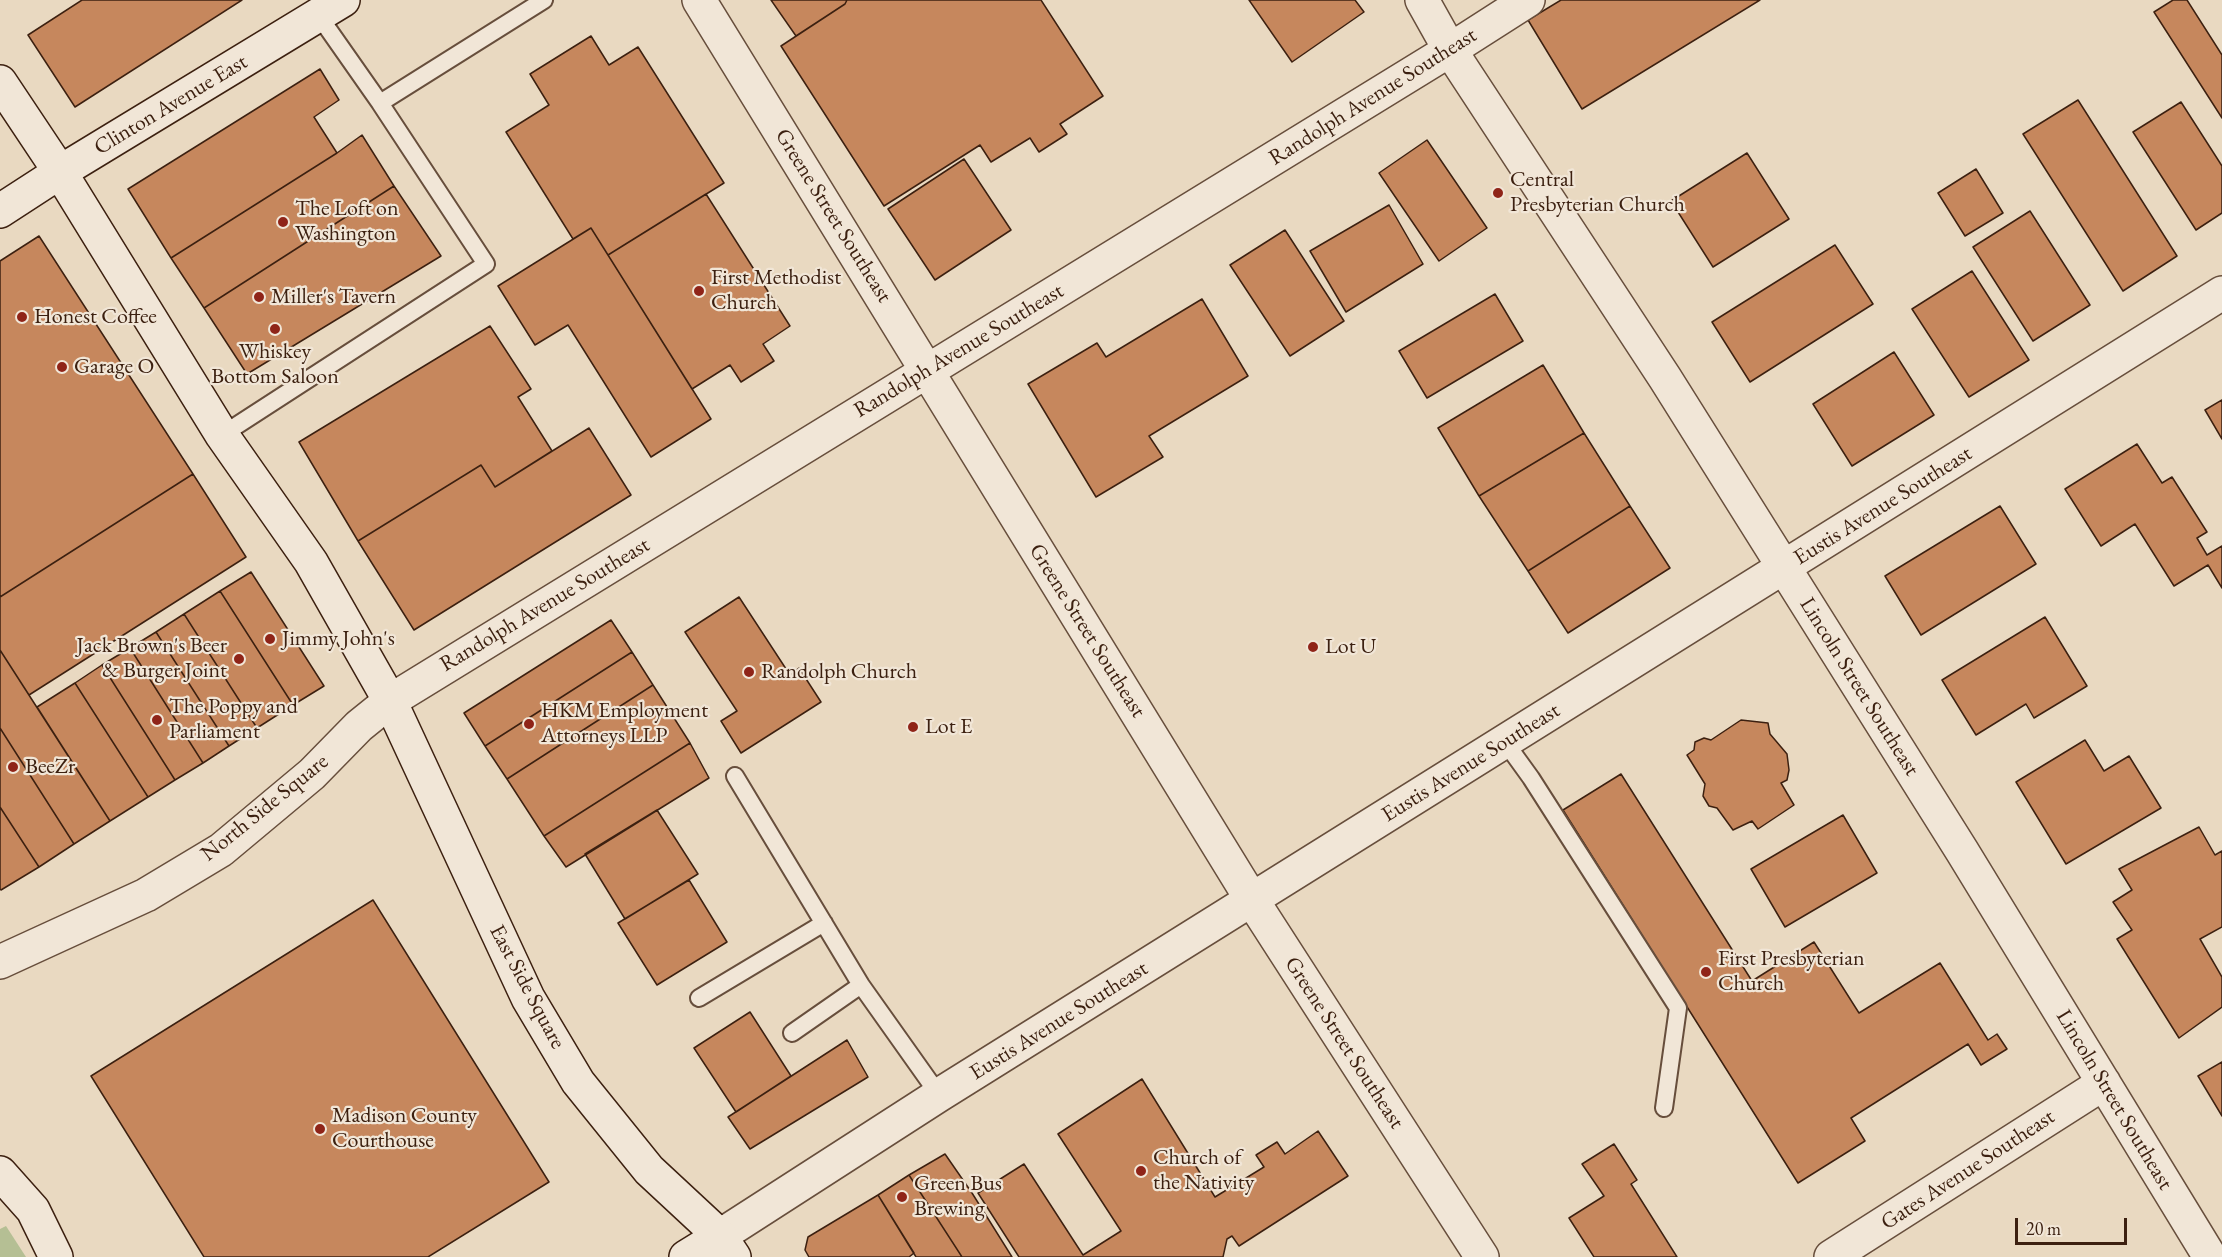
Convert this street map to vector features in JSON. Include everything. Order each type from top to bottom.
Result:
[{"type":"street","name":"Greene Street Southeast","points":[[699,0],[1252,900],[1482,1257]]},
{"type":"street","name":"Lincoln Street Southeast","points":[[1422,0],[1450,50],[1665,378],[1962,850],[2210,1257]]},
{"type":"street","name":"Randolph Avenue Southeast","points":[[390,701],[1528,0]]},
{"type":"street","name":"Clinton Avenue East","points":[[0,211],[60,172],[331,8]]},
{"type":"street","name":"East Side Square","points":[[0,82],[60,172],[222,435],[311,562],[390,701],[528,998],[578,1082],[649,1170],[727,1246]]},
{"type":"street","name":"Eustis Avenue Southeast","points":[[686,1257],[727,1246],[939,1095],[2222,292]]},
{"type":"street","name":"North Side Square","points":[[0,962],[146,895],[221,850],[312,774],[359,726],[390,701]]},
{"type":"street","name":"Gates Avenue Southeast","points":[[1831,1257],[2104,1083]]},
{"type":"street","points":[[0,1173],[33,1210],[56,1257]]},
{"type":"lane","points":[[380,103],[544,0]]},
{"type":"lane","points":[[222,435],[486,264],[380,103],[331,8]]},
{"type":"lane","points":[[1505,742],[1531,778],[1678,1008],[1664,1108]]},
{"type":"lane","points":[[735,776],[861,985],[939,1095]]},
{"type":"lane","points":[[699,998],[824,924]]},
{"type":"lane","points":[[792,1033],[861,985]]},
{"type":"green space","points":[[6,1226],[26,1257],[0,1257],[0,1229]]},
{"type":"building","points":[[82,0],[242,0],[75,107],[28,35]]},
{"type":"building","points":[[771,0],[847,0],[845,4],[796,36]]},
{"type":"building","points":[[847,0],[1041,0],[1103,96],[1060,124],[1067,134],[1039,152],[1030,138],[991,162],[980,145],[884,206],[781,46],[845,4]]},
{"type":"building","points":[[1249,0],[1355,0],[1364,12],[1292,62]]},
{"type":"building","points":[[1561,0],[1760,0],[1582,109],[1528,20]]},
{"type":"building","points":[[2173,0],[2187,0],[2222,55],[2222,118],[2154,12]]},
{"type":"building","points":[[591,36],[609,65],[638,47],[724,183],[608,255],[591,228],[573,239],[506,132],[549,105],[530,74]]},
{"type":"building","points":[[320,69],[339,100],[314,117],[337,153],[171,258],[128,189]]},
{"type":"building","points":[[2078,100],[2177,256],[2123,291],[2023,134]]},
{"type":"building","points":[[2181,102],[2222,166],[2222,213],[2196,230],[2133,132]]},
{"type":"building","name":"The Loft on Washington","points":[[362,135],[394,186],[204,308],[171,258]]},
{"type":"building","points":[[1427,140],[1487,228],[1439,261],[1379,173]]},
{"type":"building","points":[[1747,153],[1789,219],[1713,267],[1671,201]]},
{"type":"building","points":[[964,159],[1011,230],[935,280],[888,209]]},
{"type":"building","points":[[1976,169],[2003,213],[1965,236],[1938,193]]},
{"type":"building","points":[[394,186],[441,256],[247,374],[204,308]]},
{"type":"building","name":"First Methodist Church","points":[[706,194],[790,326],[763,344],[774,361],[741,382],[730,365],[692,389],[608,255]]},
{"type":"building","points":[[1389,205],[1423,264],[1346,312],[1310,251]]},
{"type":"building","points":[[2030,211],[2090,305],[2033,341],[1973,247]]},
{"type":"building","points":[[591,228],[711,419],[651,457],[568,325],[535,345],[498,286]]},
{"type":"building","points":[[1285,230],[1344,321],[1290,356],[1230,265]]},
{"type":"building","name":"Garage O","points":[[39,236],[193,474],[0,597],[0,261]]},
{"type":"building","points":[[1835,245],[1873,304],[1750,382],[1712,322]]},
{"type":"building","points":[[1972,271],[2029,360],[1969,397],[1912,309]]},
{"type":"building","points":[[1495,294],[1523,341],[1427,398],[1399,351]]},
{"type":"building","points":[[1202,299],[1248,376],[1149,436],[1163,457],[1096,497],[1028,384],[1097,343],[1106,357]]},
{"type":"building","points":[[490,326],[531,389],[518,397],[552,451],[495,487],[481,465],[358,541],[299,442]]},
{"type":"building","points":[[1894,352],[1934,415],[1852,466],[1813,404]]},
{"type":"building","points":[[1543,365],[1584,433],[1479,496],[1438,428]]},
{"type":"building","points":[[2222,400],[2222,439],[2205,410]]},
{"type":"building","points":[[589,428],[631,495],[414,630],[358,541],[481,465],[495,487]]},
{"type":"building","points":[[1584,433],[1630,506],[1528,571],[1479,496]]},
{"type":"building","points":[[2137,444],[2162,483],[2172,477],[2207,532],[2197,538],[2207,555],[2222,546],[2222,588],[2208,565],[2174,586],[2135,524],[2101,546],[2065,489]]},
{"type":"building","points":[[193,474],[246,557],[29,695],[0,650],[0,597]]},
{"type":"building","points":[[1630,506],[1670,568],[1568,633],[1528,571]]},
{"type":"building","points":[[2000,506],[2036,564],[1921,635],[1885,576]]},
{"type":"building","points":[[251,572],[324,686],[293,705],[220,591]]},
{"type":"building","name":"Jack Brown's Beer & Burger Joint","points":[[220,591],[293,705],[257,728],[184,614]]},
{"type":"building","name":"Randolph Church","points":[[739,597],[790,675],[799,668],[821,702],[741,753],[721,721],[737,711],[685,632]]},
{"type":"building","points":[[184,614],[257,728],[229,746],[156,632]]},
{"type":"building","points":[[2045,617],[2087,686],[2034,718],[2026,704],[1976,735],[1942,680]]},
{"type":"building","points":[[611,620],[632,652],[485,746],[464,713]]},
{"type":"building","points":[[156,632],[229,746],[203,763],[130,648]]},
{"type":"building","points":[[130,648],[203,763],[175,780],[102,665]]},
{"type":"building","points":[[0,650],[110,821],[74,844],[0,728]]},
{"type":"building","points":[[632,652],[653,685],[507,779],[485,746]]},
{"type":"building","points":[[102,665],[175,780],[148,797],[75,683]]},
{"type":"building","points":[[75,683],[148,797],[110,821],[37,707]]},
{"type":"building","points":[[653,685],[690,743],[544,836],[507,779]]},
{"type":"building","points":[[1741,720],[1768,723],[1770,734],[1787,754],[1789,770],[1787,780],[1781,783],[1794,805],[1758,829],[1752,821],[1733,830],[1717,808],[1709,806],[1703,796],[1705,784],[1687,755],[1694,750],[1695,742],[1704,738],[1711,740]]},
{"type":"building","name":"BeeZr","points":[[0,728],[74,844],[39,867],[0,807]]},
{"type":"building","points":[[2085,740],[2104,771],[2129,756],[2161,808],[2066,864],[2016,782]]},
{"type":"building","points":[[690,743],[709,778],[566,867],[544,836]]},
{"type":"building","name":"First Presbyterian Church","points":[[1621,774],[1752,981],[1814,942],[1859,1013],[1940,963],[1988,1040],[1997,1034],[2007,1049],[1981,1065],[1968,1044],[1851,1118],[1865,1141],[1798,1183],[1563,810]]},
{"type":"building","points":[[0,807],[39,867],[1,890],[0,889]]},
{"type":"building","points":[[657,810],[698,874],[625,919],[585,854]]},
{"type":"building","name":"First Presbyterian Church","points":[[1843,815],[1877,873],[1785,927],[1751,869]]},
{"type":"building","points":[[2199,827],[2215,855],[2222,851],[2222,927],[2200,939],[2222,977],[2222,1007],[2179,1038],[2117,939],[2132,930],[2113,902],[2132,890],[2119,869]]},
{"type":"building","points":[[689,880],[727,942],[657,985],[618,923]]},
{"type":"building","name":"Madison County Courthouse","points":[[373,900],[549,1182],[428,1257],[204,1257],[91,1076]]},
{"type":"building","points":[[750,1012],[791,1076],[736,1112],[694,1048]]},
{"type":"building","points":[[847,1040],[868,1077],[750,1149],[728,1117]]},
{"type":"building","points":[[2222,1062],[2222,1116],[2198,1076]]},
{"type":"building","name":"Church of the Nativity","points":[[1142,1079],[1215,1197],[1264,1167],[1256,1155],[1277,1142],[1285,1154],[1318,1131],[1348,1176],[1239,1246],[1232,1236],[1227,1239],[1223,1257],[1019,1257],[978,1193],[1024,1164],[1083,1255],[1121,1231],[1058,1134]]},
{"type":"building","points":[[1614,1144],[1637,1180],[1631,1184],[1677,1257],[1594,1257],[1569,1218],[1604,1196],[1582,1164]]},
{"type":"building","points":[[945,1154],[1012,1257],[962,1257],[909,1175]]},
{"type":"building","points":[[909,1175],[962,1257],[916,1257],[878,1195]]},
{"type":"building","points":[[878,1195],[914,1253],[909,1257],[809,1257],[805,1250],[808,1237]]},
{"type":"place","name":"Central Presbyterian Church","points":[[1498,193]]},
{"type":"place","name":"The Loft on Washington","points":[[283,222]]},
{"type":"place","name":"First Methodist Church","points":[[699,291]]},
{"type":"place","name":"Miller's Tavern","points":[[259,297]]},
{"type":"place","name":"Honest Coffee","points":[[22,317]]},
{"type":"place","name":"Whiskey Bottom Saloon","points":[[275,329]]},
{"type":"place","name":"Garage O","points":[[62,367]]},
{"type":"place","name":"Jimmy John's","points":[[270,639]]},
{"type":"place","name":"Lot U","points":[[1313,647]]},
{"type":"place","name":"Jack Brown's Beer & Burger Joint","points":[[239,659]]},
{"type":"place","name":"Randolph Church","points":[[749,672]]},
{"type":"place","name":"The Poppy and Parliament","points":[[157,720]]},
{"type":"place","name":"HKM Employment Attorneys LLP","points":[[529,724]]},
{"type":"place","name":"Lot E","points":[[913,727]]},
{"type":"place","name":"BeeZr","points":[[13,767]]},
{"type":"place","name":"First Presbyterian Church","points":[[1706,972]]},
{"type":"place","name":"Madison County Courthouse","points":[[320,1129]]},
{"type":"place","name":"Church of the Nativity","points":[[1141,1171]]},
{"type":"place","name":"Green Bus Brewing","points":[[902,1197]]}]
